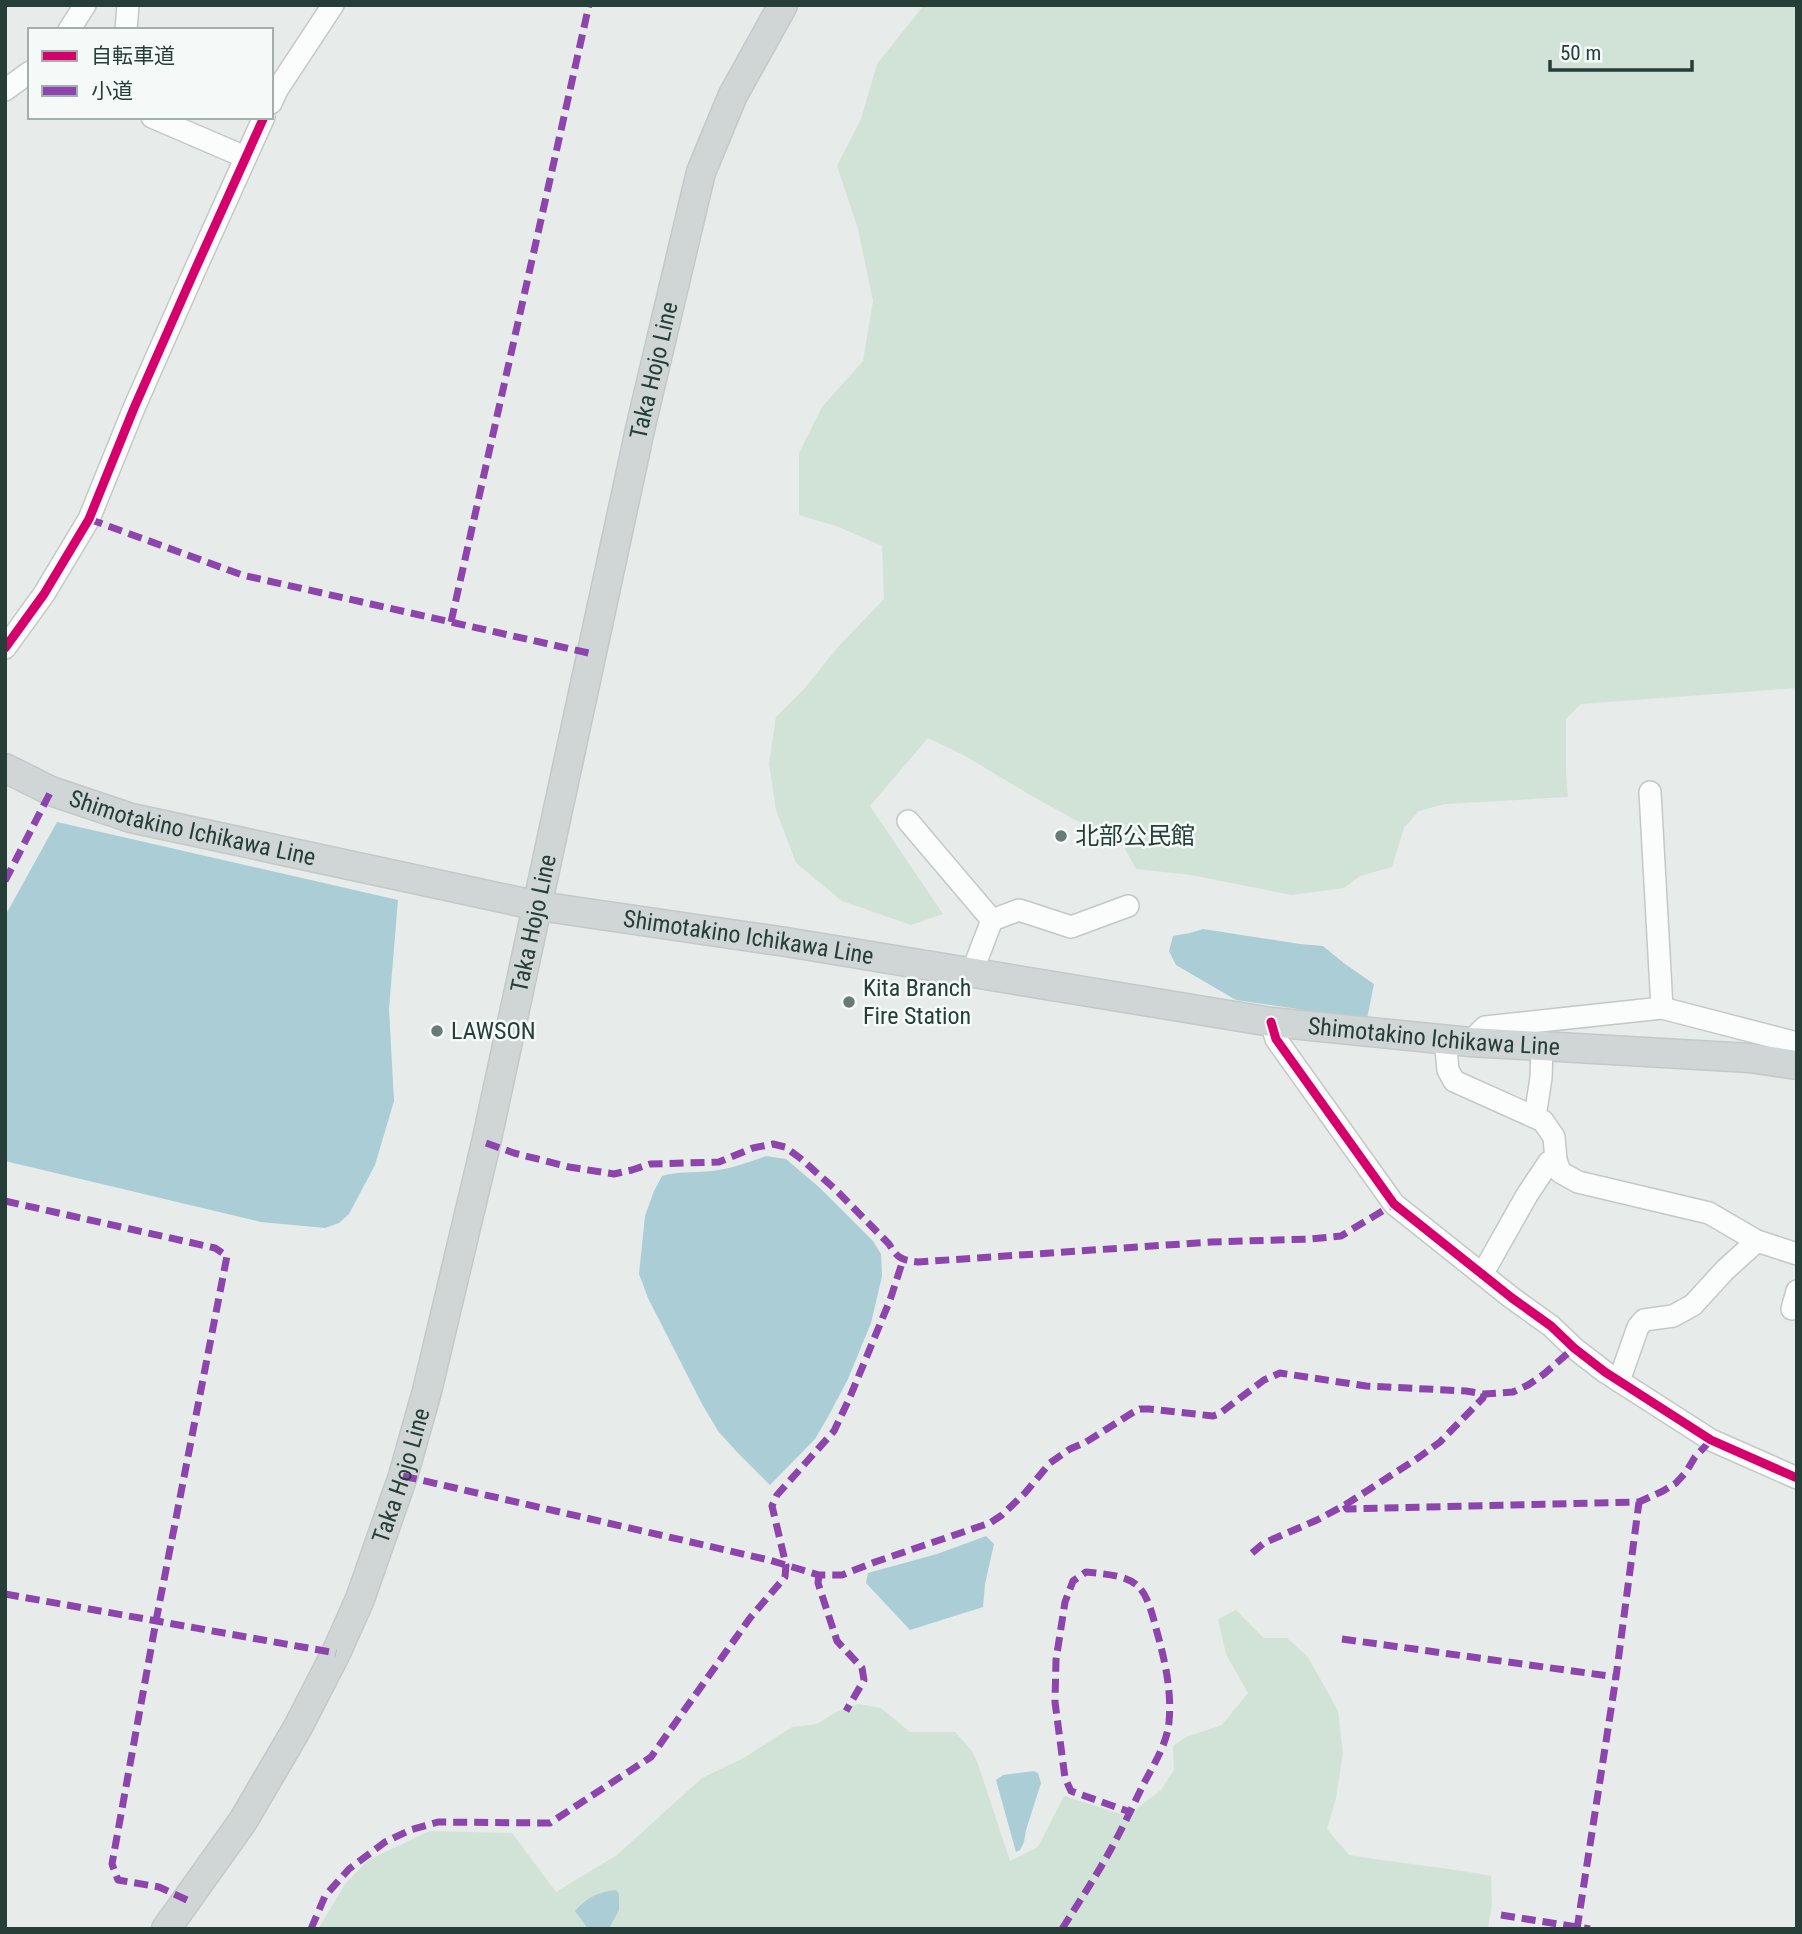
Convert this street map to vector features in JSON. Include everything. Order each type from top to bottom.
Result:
[{"type":"main road","name":"Taka Hojo Line","points":[[166,1929],[243,1821],[298,1727],[360,1599],[403,1476],[427,1391],[486,1143],[642,425],[701,172],[733,94],[783,5]]},
{"type":"main road","name":"Shimotakino Ichikawa Line","points":[[5,768],[51,791],[131,818],[538,905],[786,942],[1271,1021],[1458,1040],[1750,1058],[1797,1065]]},
{"type":"street","points":[[70,28],[85,5]]},
{"type":"street","points":[[126,28],[128,5]]},
{"type":"street","points":[[313,5],[317,30]]},
{"type":"street","points":[[273,99],[334,5]]},
{"type":"street","points":[[5,90],[28,73]]},
{"type":"street","points":[[157,119],[245,157]]},
{"type":"street","points":[[5,648],[44,594],[89,519],[134,408],[263,119]]},
{"type":"street","points":[[1650,792],[1662,1008]]},
{"type":"street","points":[[908,821],[992,920]]},
{"type":"street","points":[[972,972],[992,920],[1019,910],[1071,927],[1128,906]]},
{"type":"street","points":[[1797,1043],[1662,1008],[1485,1027],[1458,1040],[1448,1070],[1454,1081],[1543,1121],[1554,1137],[1560,1172],[1578,1182],[1709,1213],[1756,1241],[1797,1254]]},
{"type":"street","points":[[1271,1021],[1276,1039],[1394,1204],[1619,1381],[1711,1440],[1797,1478]]},
{"type":"street","points":[[1535,1117],[1541,1078],[1542,1046]]},
{"type":"street","points":[[1483,1273],[1527,1195],[1549,1162],[1556,1160]]},
{"type":"street","points":[[1619,1381],[1638,1326],[1644,1320],[1673,1317],[1693,1305],[1756,1241]]},
{"type":"green space","points":[[924,5],[1797,5],[1797,688],[1581,704],[1566,719],[1568,797],[1445,804],[1419,811],[1404,828],[1392,867],[1360,876],[1344,888],[1292,895],[1191,875],[1136,869],[1124,847],[965,756],[928,738],[870,806],[943,914],[911,925],[842,901],[796,863],[776,810],[769,764],[776,717],[884,599],[882,546],[839,527],[799,515],[799,453],[822,407],[863,361],[873,301],[858,229],[837,166],[861,119],[877,64]]},
{"type":"green space","points":[[1236,1610],[1264,1638],[1287,1638],[1308,1657],[1338,1711],[1343,1753],[1336,1798],[1327,1829],[1349,1855],[1491,1876],[1492,1903],[1488,1929],[318,1929],[345,1884],[368,1860],[430,1831],[512,1833],[556,1892],[617,1855],[702,1778],[744,1758],[792,1727],[817,1724],[838,1711],[858,1704],[881,1708],[910,1732],[955,1732],[972,1751],[978,1764],[1010,1861],[1038,1847],[1064,1796],[1127,1816],[1161,1790],[1174,1770],[1173,1746],[1186,1737],[1222,1725],[1248,1693],[1226,1654],[1218,1619]]},
{"type":"water","points":[[57,822],[398,900],[389,1009],[394,1101],[375,1165],[349,1214],[339,1223],[325,1228],[261,1222],[5,1161],[5,916]]},
{"type":"water","points":[[1203,929],[1323,946],[1374,984],[1367,1019],[1236,1000],[1176,965],[1169,951],[1173,936]]},
{"type":"water","points":[[766,1156],[786,1159],[820,1188],[873,1241],[881,1254],[882,1276],[871,1323],[848,1379],[829,1415],[815,1439],[770,1485],[718,1431],[648,1298],[639,1274],[645,1216],[662,1176],[719,1170]]},
{"type":"water","points":[[986,1536],[994,1544],[983,1607],[910,1630],[866,1583],[868,1573],[937,1554]]},
{"type":"water","points":[[1034,1771],[1038,1773],[1041,1783],[1024,1842],[1016,1852],[996,1780],[1003,1775]]},
{"type":"water","points":[[616,1890],[619,1894],[619,1910],[609,1929],[588,1929],[575,1911],[593,1896]]},
{"type":"marked path","points":[[451,622],[589,5]]},
{"type":"marked path","points":[[89,519],[242,575],[593,654]]},
{"type":"marked path","points":[[5,881],[51,791]]},
{"type":"marked path","points":[[486,1143],[569,1167],[614,1174],[650,1164],[719,1162],[753,1148],[773,1144],[785,1147],[835,1189],[898,1256],[918,1262],[1341,1236],[1394,1204]]},
{"type":"marked path","points":[[5,1201],[215,1248],[227,1256],[112,1864],[118,1880],[159,1887],[187,1900]]},
{"type":"marked path","points":[[311,1929],[325,1896],[349,1869],[385,1842],[410,1830],[438,1822],[550,1823],[651,1757],[750,1618],[785,1577],[786,1565],[772,1506],[777,1495],[834,1431],[890,1300],[903,1260]]},
{"type":"marked path","points":[[403,1476],[769,1560],[819,1575],[842,1575],[990,1523],[1025,1493],[1050,1463],[1140,1409],[1213,1416],[1264,1380],[1280,1373],[1366,1386],[1484,1394],[1513,1392],[1544,1374],[1574,1348]]},
{"type":"marked path","points":[[1252,1553],[1264,1543],[1345,1505],[1418,1458],[1440,1442],[1484,1394]]},
{"type":"marked path","points":[[1345,1505],[1347,1509],[1639,1502],[1676,1483],[1711,1440]]},
{"type":"marked path","points":[[1577,1929],[1616,1677],[1639,1502]]},
{"type":"marked path","points":[[1062,1929],[1132,1809],[1159,1755],[1169,1722],[1170,1699],[1165,1665],[1143,1592],[1136,1585],[1118,1576],[1086,1572],[1073,1581],[1065,1602],[1056,1660],[1055,1702],[1065,1778],[1071,1791],[1130,1812]]},
{"type":"marked path","points":[[819,1575],[818,1583],[837,1641],[862,1668],[864,1680],[846,1711]]},
{"type":"marked path","points":[[5,1594],[336,1653]]},
{"type":"marked path","points":[[1342,1639],[1616,1677]]},
{"type":"marked path","points":[[1501,1915],[1590,1929]]},
{"type":"cycle path","points":[[5,648],[44,594],[89,519],[134,408],[263,119]]},
{"type":"cycle path","points":[[1271,1022],[1276,1039],[1394,1204],[1551,1326],[1605,1372],[1711,1440],[1797,1478]]},
{"type":"place","name":"北部公民館","points":[[1061,836]]},
{"type":"place","name":"Kita Branch Fire Station","points":[[849,1002]]},
{"type":"place","name":"LAWSON","points":[[437,1031]]}]
